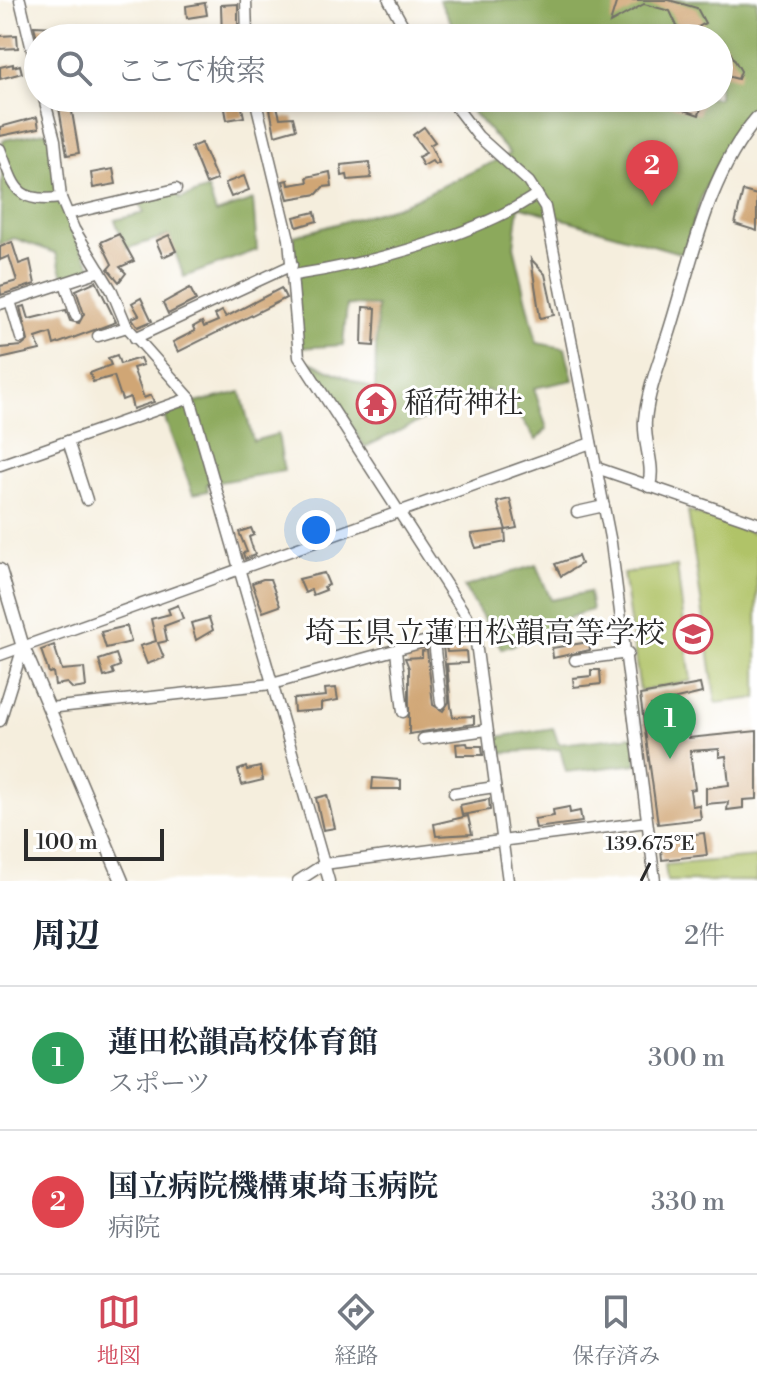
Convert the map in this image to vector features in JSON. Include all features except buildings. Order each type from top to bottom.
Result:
[{"type":"street","points":[[20,0],[26,24]]},
{"type":"street","points":[[246,0],[247,24]]},
{"type":"street","points":[[389,0],[402,24]]},
{"type":"street","points":[[48,112],[55,140],[61,198],[68,214],[127,327],[190,398],[329,881]]},
{"type":"street","points":[[258,112],[293,270],[299,357],[474,628],[508,881]]},
{"type":"street","points":[[460,112],[478,136],[537,194],[547,222],[604,506],[628,653],[655,881]]},
{"type":"street","points":[[649,486],[651,468],[645,445],[645,418],[656,377],[714,190],[738,144],[757,118]]},
{"type":"street","points":[[0,149],[16,189],[35,201],[61,198]]},
{"type":"street","points":[[68,214],[176,189]]},
{"type":"street","points":[[135,338],[293,270],[369,259],[484,224],[537,194]]},
{"type":"street","points":[[21,338],[5,303],[100,271]]},
{"type":"street","points":[[65,283],[76,316]]},
{"type":"street","points":[[98,336],[127,327]]},
{"type":"street","points":[[0,465],[190,398]]},
{"type":"street","points":[[68,441],[87,500]]},
{"type":"street","points":[[0,655],[591,443]]},
{"type":"street","points":[[597,468],[757,523]]},
{"type":"street","points":[[577,512],[604,506]]},
{"type":"street","points":[[0,570],[23,647],[122,881]]},
{"type":"street","points":[[49,708],[272,684],[474,628]]},
{"type":"street","points":[[434,641],[441,703]]},
{"type":"street","points":[[0,721],[23,647]]},
{"type":"street","points":[[396,651],[403,712]]},
{"type":"street","points":[[575,660],[628,653]]},
{"type":"street","points":[[423,739],[487,730]]},
{"type":"street","points":[[454,793],[495,787]]},
{"type":"street","points":[[298,881],[324,864],[647,822]]},
{"type":"green space","points":[[439,0],[757,0],[757,104],[724,150],[703,193],[683,254],[519,206],[514,246],[537,343],[565,348],[573,380],[534,388],[547,429],[536,440],[510,401],[487,390],[365,447],[310,362],[375,390],[377,306],[347,305],[343,345],[299,348],[294,236],[402,205],[510,154],[472,112],[733,112],[733,24],[452,24]]},
{"type":"green space","points":[[50,131],[62,204],[94,270],[64,280],[56,253],[14,238],[0,245],[3,140]]},
{"type":"green space","points":[[175,189],[180,199],[208,189],[216,213],[253,200],[257,250],[184,277],[169,235],[126,249],[115,220],[144,213],[138,199]]},
{"type":"green space","points":[[241,392],[253,441],[278,434],[284,471],[207,484],[208,491],[193,494],[162,411]]},
{"type":"green space","points":[[688,511],[757,534],[757,698],[716,703]]},
{"type":"green space","points":[[536,565],[551,600],[589,592],[592,610],[502,649],[464,587]]},
{"type":"green space","points":[[677,566],[691,681],[640,691],[623,573]]},
{"type":"green space","points":[[553,728],[559,744],[634,736],[637,764],[566,772],[560,749],[498,753],[497,737]]},
{"type":"green space","points":[[757,857],[757,881],[667,881],[665,865]]},
{"type":"place","name":"国立病院機構東埼玉病院","points":[[652,206]]},
{"type":"place","name":"稲荷神社","points":[[376,404]]},
{"type":"place","name":"埼玉県立蓮田松韻高等学校","points":[[693,634]]},
{"type":"place","name":"蓮田松韻高校体育館","points":[[670,759]]}]
